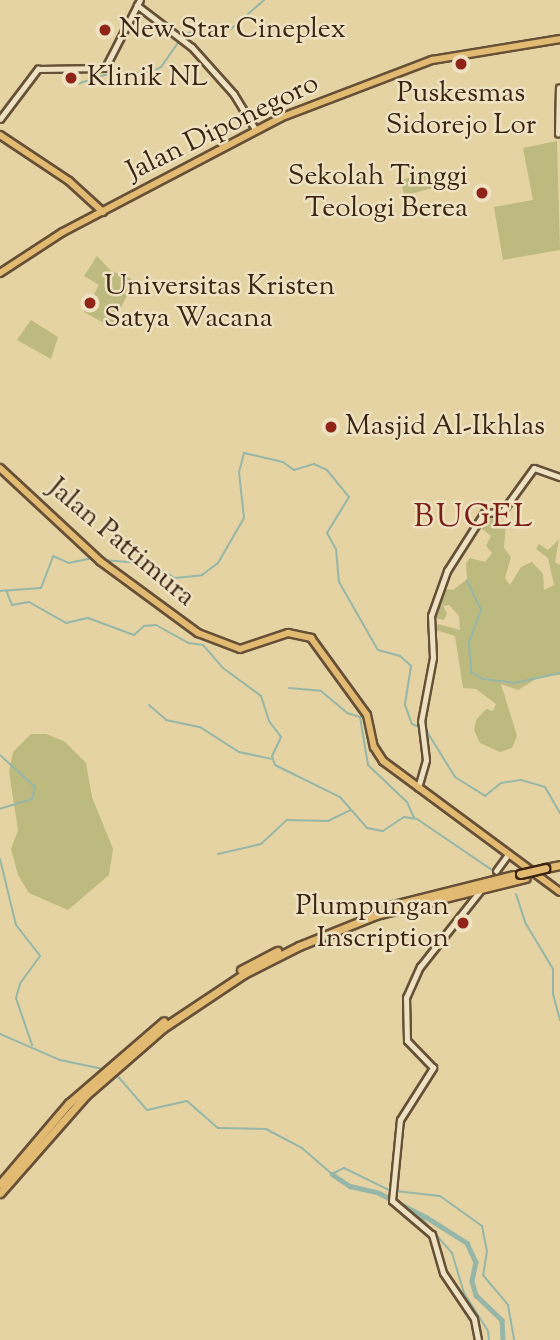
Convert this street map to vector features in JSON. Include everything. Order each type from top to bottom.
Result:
[{"type":"highway","points":[[0,1184],[84,1093],[136,1046],[204,993],[317,933],[428,894],[560,868]]},
{"type":"highway","points":[[0,1192],[84,1093]]},
{"type":"main road","name":"Jalan Diponegoro","points":[[0,273],[103,212],[256,130],[432,60],[560,39]]},
{"type":"main road","points":[[0,135],[69,181],[103,212]]},
{"type":"main road","name":"Jalan Pattimura","points":[[0,468],[98,559],[191,629],[226,646],[248,648],[288,633],[311,638],[367,715],[377,755],[507,856],[560,892]]},
{"type":"street","points":[[0,119],[38,69],[105,68],[139,2],[229,87],[256,130]]},
{"type":"street","points":[[558,134],[559,88]]},
{"type":"street","points":[[418,788],[426,761],[422,729],[433,658],[431,616],[447,571],[484,513],[502,512],[534,468],[560,477]]},
{"type":"street","points":[[496,871],[507,856]]},
{"type":"street","points":[[478,1340],[474,1319],[444,1276],[432,1235],[393,1201],[393,1191],[400,1120],[433,1068],[407,1041],[403,1026],[405,998],[420,967],[480,891]]},
{"type":"shaded area","points":[[557,141],[560,250],[503,260],[494,207],[533,200],[523,148]]},
{"type":"shaded area","points":[[438,170],[442,185],[404,196],[400,180]]},
{"type":"shaded area","points":[[97,256],[111,271],[135,280],[111,327],[84,312],[99,285],[84,276]]},
{"type":"shaded area","points":[[31,320],[58,337],[51,359],[17,340]]},
{"type":"shaded area","points":[[489,517],[506,523],[504,548],[511,557],[505,578],[510,585],[521,567],[532,562],[543,574],[544,590],[554,585],[548,558],[536,549],[539,544],[548,550],[559,539],[555,562],[560,565],[560,675],[541,676],[518,690],[501,684],[517,736],[512,748],[500,752],[480,743],[474,730],[476,720],[486,709],[493,711],[496,704],[476,689],[463,688],[455,636],[436,630],[438,624],[460,630],[459,616],[449,605],[443,606],[447,613],[444,620],[434,618],[433,613],[444,589],[453,590],[467,579],[466,563],[470,558],[485,562],[492,553],[486,546],[491,536],[481,528]]},
{"type":"shaded area","points":[[31,734],[46,734],[64,741],[86,763],[92,797],[113,849],[109,875],[68,910],[29,893],[18,875],[11,849],[18,830],[9,772],[13,752]]},
{"type":"waterway","points":[[77,84],[104,75],[152,72],[161,67],[183,35],[206,27],[231,29],[264,0]]},
{"type":"waterway","points":[[104,560],[151,564],[175,578],[202,575],[218,563],[244,518],[239,472],[244,453],[283,462],[294,470],[314,464],[327,470],[349,497],[327,533],[336,549],[339,582],[378,650],[400,656],[411,666],[405,705],[412,724],[426,730],[455,777],[485,796],[501,783],[521,780],[545,787],[560,813]]},
{"type":"waterway","points":[[0,591],[41,588],[53,556],[69,563],[92,558]]},
{"type":"waterway","points":[[467,581],[481,610],[469,642],[471,672],[483,679],[515,683],[560,673]]},
{"type":"waterway","points":[[6,590],[12,605],[29,602],[66,623],[88,618],[134,635],[144,626],[156,625],[189,643],[203,645],[223,668],[261,696],[269,721],[281,737],[272,756],[275,765],[340,797],[367,828],[383,831],[404,817],[417,819],[498,874]]},
{"type":"waterway","points":[[289,688],[321,691],[347,713],[360,717],[368,765],[407,802],[414,818]]},
{"type":"waterway","points":[[149,705],[166,720],[200,727],[239,752],[271,759]]},
{"type":"waterway","points":[[0,755],[35,787],[32,799],[0,809]]},
{"type":"waterway","points":[[218,854],[261,844],[287,820],[328,821],[351,810]]},
{"type":"waterway","points":[[0,859],[16,925],[40,956],[20,984],[16,998],[32,1045]]},
{"type":"waterway","points":[[516,894],[526,924],[553,969],[553,994],[560,1020]]},
{"type":"waterway","points":[[0,1034],[60,1060],[103,1069]]},
{"type":"waterway","points":[[115,1073],[147,1110],[187,1101],[218,1128],[266,1129],[302,1148],[332,1174],[344,1168],[391,1191]]},
{"type":"waterway","points":[[332,1174],[350,1186],[377,1192],[426,1217],[467,1243],[476,1262],[472,1281],[476,1295],[502,1320],[503,1340]]},
{"type":"waterway","points":[[396,1191],[440,1196],[482,1226],[487,1251],[483,1275],[508,1305],[514,1340]]},
{"type":"waterway","points":[[416,1212],[452,1253],[464,1293],[488,1331],[489,1340]]},
{"type":"place","name":"New Star Cineplex","points":[[105,30]]},
{"type":"place","name":"Puskesmas Sidorejo Lor","points":[[461,64]]},
{"type":"place","name":"Klinik NL","points":[[71,78]]},
{"type":"place","name":"Sekolah Tinggi Teologi Berea","points":[[482,193]]},
{"type":"place","name":"Universitas Kristen Satya Wacana","points":[[90,303]]},
{"type":"place","name":"Masjid Al-Ikhlas","points":[[331,427]]},
{"type":"place","name":"Plumpungan Inscription","points":[[463,923]]},
{"type":"district","name":"BUGEL","points":[[474,518]]}]
